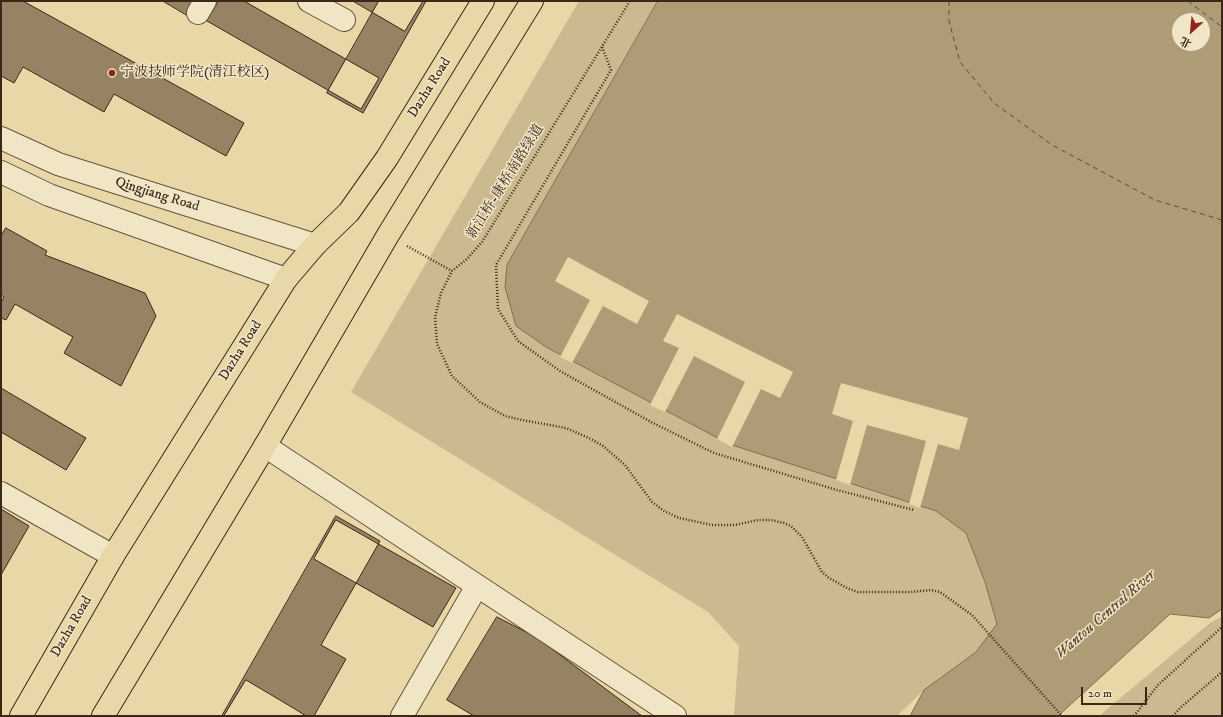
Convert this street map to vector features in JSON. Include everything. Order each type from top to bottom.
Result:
[{"type":"main road","name":"Dazha Road","points":[[21,716],[113,556],[286,279],[315,245],[349,212],[387,158],[483,1]]},
{"type":"main road","points":[[103,716],[265,446],[388,235],[532,1]]},
{"type":"street","points":[[309,1],[344,20]]},
{"type":"street","name":"Qingjiang Road","points":[[1,138],[58,164],[315,245]]},
{"type":"street","points":[[1,172],[49,195],[286,279]]},
{"type":"street","points":[[265,446],[675,716]]},
{"type":"street","points":[[1,493],[113,556]]},
{"type":"street","points":[[402,716],[477,586]]},
{"type":"path","name":"新江桥-康桥南路绿道","points":[[630,1],[482,242],[452,271],[441,293],[435,317],[437,344],[452,376],[480,402],[505,416],[566,428],[603,446],[625,466],[652,502],[664,511],[679,518],[712,525],[735,525],[758,520],[771,520],[784,523],[790,526],[802,537],[822,572],[829,578],[847,588],[858,592],[911,592],[930,590],[940,592],[972,615],[1062,716]]},
{"type":"path","points":[[602,47],[611,70],[496,265],[498,309],[518,341],[560,371],[651,422],[714,453],[837,490],[914,510]]},
{"type":"path","points":[[1134,716],[1158,685],[1222,627]]},
{"type":"path","points":[[1173,716],[1180,708],[1222,672]]},
{"type":"shaded area","points":[[579,1],[658,1],[507,265],[516,326],[546,347],[729,444],[936,511],[966,533],[985,582],[998,624],[976,652],[924,690],[897,716],[734,716],[739,646],[708,612],[351,392]]},
{"type":"shaded area","points":[[1222,616],[1222,716],[1099,716],[1210,623]]},
{"type":"water","name":"Wantou Central River","points":[[658,1],[1222,1],[1222,609],[1209,618],[1170,614],[1058,716],[910,716],[924,690],[976,652],[997,624],[985,582],[966,533],[936,511],[729,444],[546,347],[516,326],[505,287],[507,265]]},
{"type":"pier","points":[[568,257],[649,301],[637,324],[603,306],[572,363],[560,357],[590,300],[555,281]]},
{"type":"pier","points":[[677,314],[793,372],[780,398],[761,389],[732,447],[717,439],[745,382],[694,356],[665,412],[650,405],[679,348],[663,341]]},
{"type":"pier","points":[[841,383],[968,418],[959,450],[938,444],[920,508],[909,504],[926,441],[867,425],[850,485],[836,480],[853,421],[832,414]]},
{"type":"building","points":[[1,1],[23,1],[244,123],[226,156],[114,94],[104,112],[23,67],[14,83],[1,76]]},
{"type":"building","points":[[163,1],[196,1],[187,15]]},
{"type":"building","points":[[219,1],[244,1],[379,78],[361,109],[207,21]]},
{"type":"building","points":[[353,1],[423,1],[405,31]]},
{"type":"building","points":[[379,1],[426,1],[363,113],[327,93]]},
{"type":"building","points":[[6,228],[47,251],[45,255],[145,293],[156,316],[121,386],[64,353],[73,337],[15,304],[6,320],[1,318],[1,303],[4,297],[1,295],[1,236]]},
{"type":"building","points":[[1,388],[86,438],[66,470],[1,432]]},
{"type":"building","points":[[1,509],[29,526],[1,575]]},
{"type":"building","points":[[336,516],[380,541],[321,645],[346,659],[314,716],[222,716]]},
{"type":"building","points":[[336,520],[456,588],[433,627],[314,559]]},
{"type":"building","points":[[497,617],[536,637],[642,716],[474,716],[447,700]]},
{"type":"building","points":[[246,680],[295,709],[306,716],[224,716]]},
{"type":"ferry route","points":[[949,1],[949,21],[960,62],[994,103],[1052,145],[1155,200],[1222,220]]},
{"type":"ferry route","points":[[1188,1],[1222,27]]},
{"type":"place","name":"宁波技师学院(清江校区)","points":[[112,73]]}]
